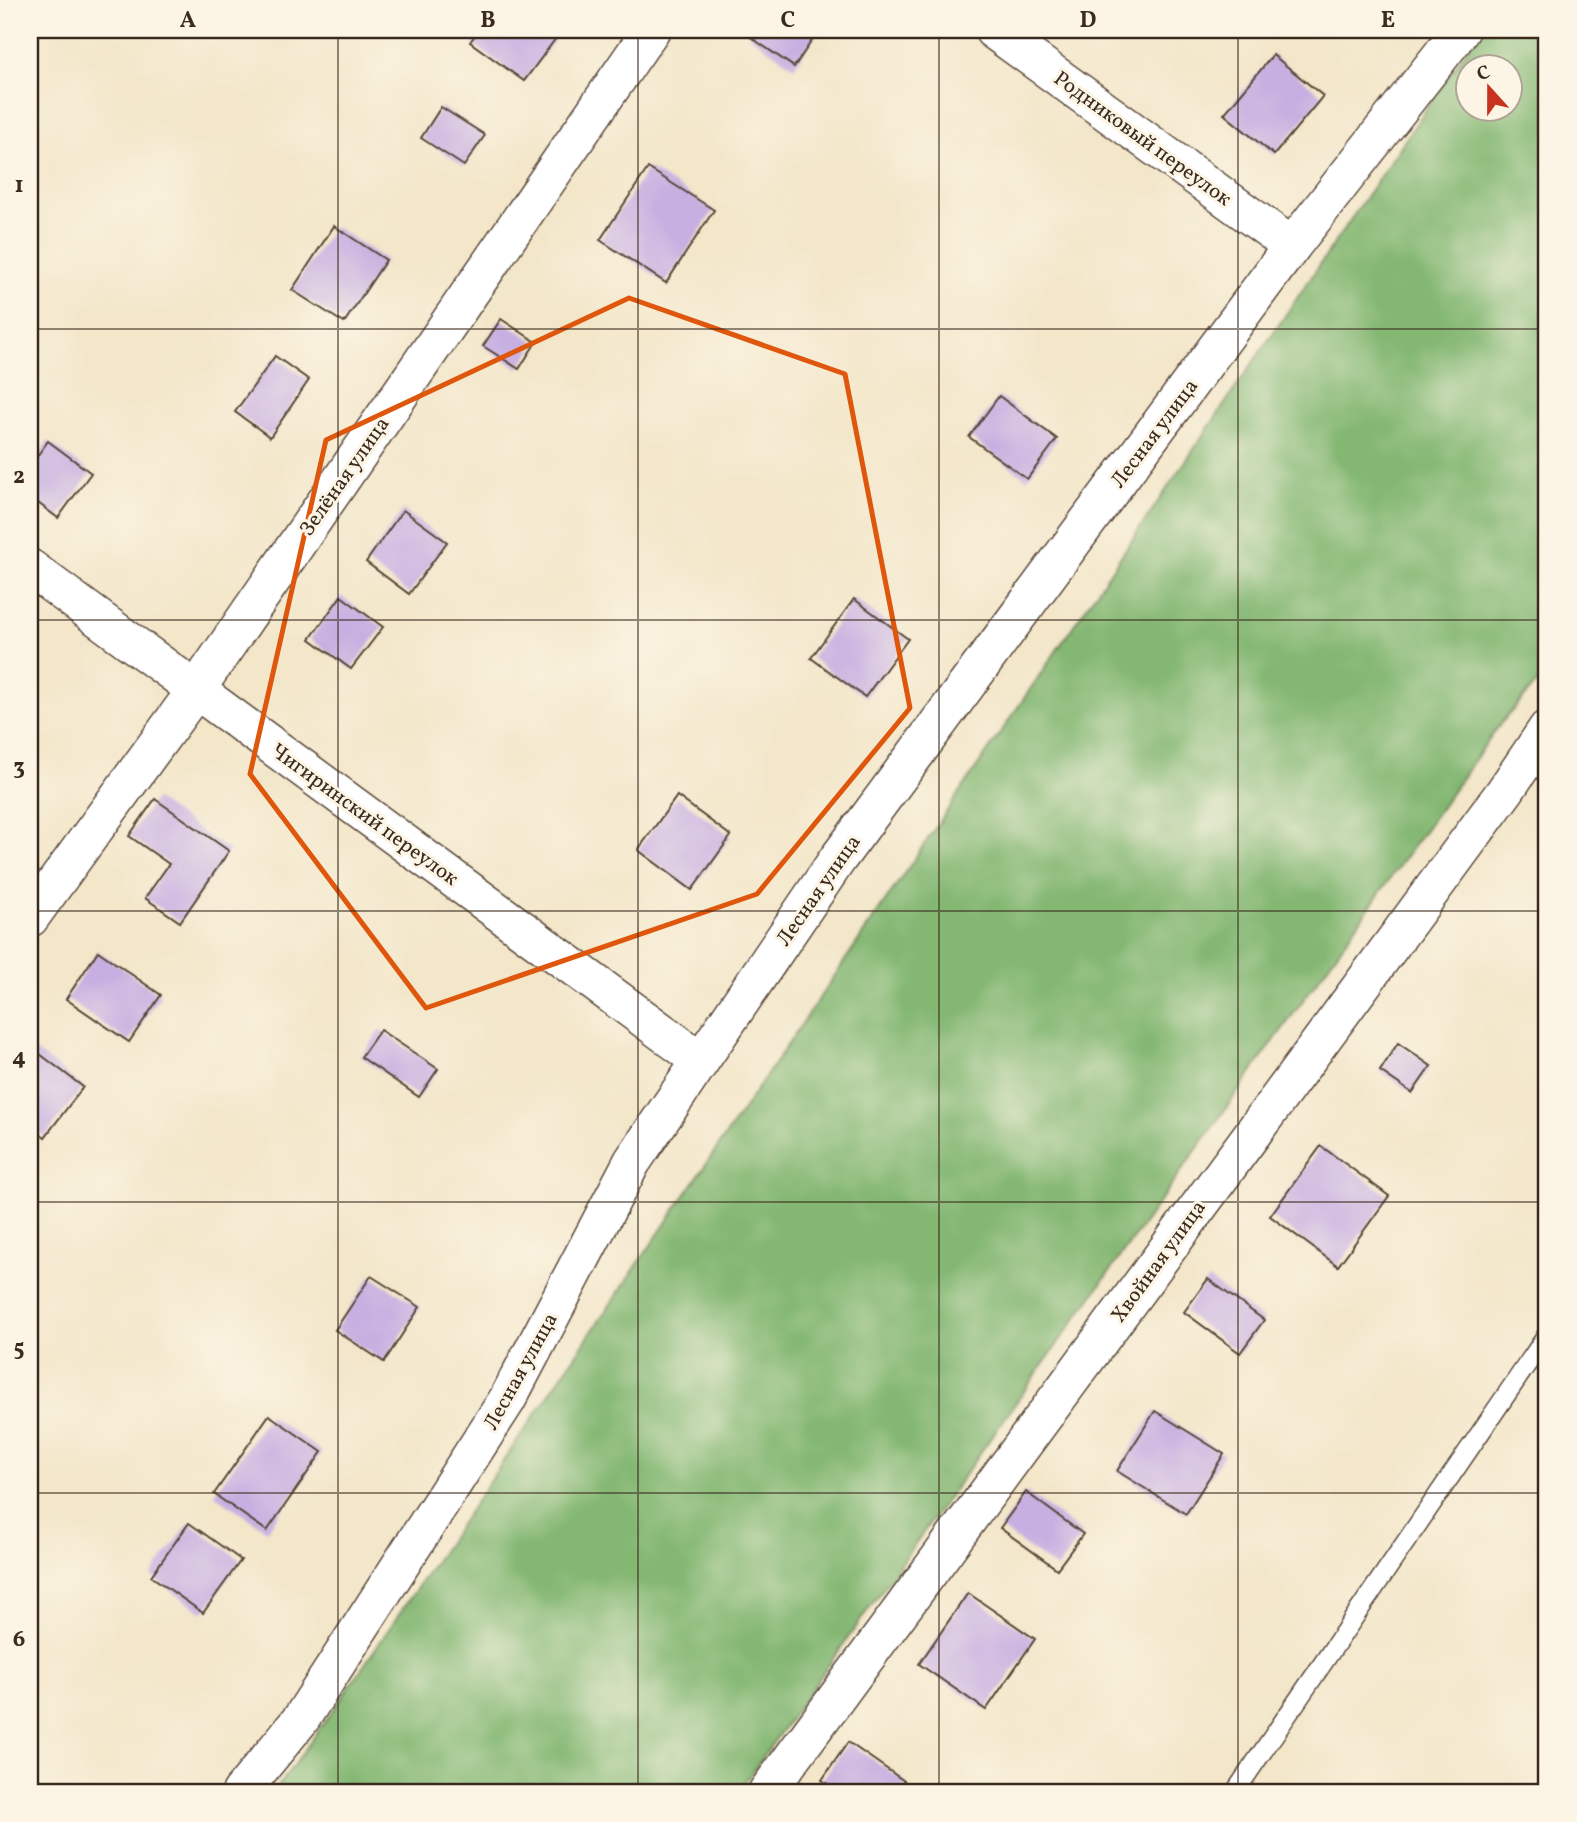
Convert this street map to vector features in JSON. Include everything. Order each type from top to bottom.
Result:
[{"type":"street","name":"Зелёная улица","points":[[30,918],[196,690],[651,30]]},
{"type":"street","name":"Родниковый переулок","points":[[993,30],[1292,246]]},
{"type":"street","name":"Лесная улица","points":[[241,1792],[301,1719],[507,1400],[632,1162],[837,860],[1292,246],[1461,30]]},
{"type":"street","name":"Чигиринский переулок","points":[[30,568],[701,1060]]},
{"type":"street","name":"Хвойная улица","points":[[767,1792],[1505,791],[1547,729]]},
{"type":"lane","points":[[1235,1792],[1547,1335]]},
{"type":"highlighted area","points":[[629,298],[845,374],[910,708],[757,894],[426,1008],[250,774],[326,440]]},
{"type":"green space","points":[[1480,30],[1547,30],[1547,672],[1501,723],[738,1792],[274,1792],[339,1702],[1454,68],[1454,122],[1524,122],[1524,52],[1465,52]]},
{"type":"building","points":[[479,30],[562,30],[524,81],[470,42]]},
{"type":"building","points":[[753,30],[819,30],[794,67],[749,36]]},
{"type":"building","points":[[1273,55],[1323,96],[1274,155],[1224,114]]},
{"type":"building","points":[[441,107],[485,135],[464,166],[421,138]]},
{"type":"building","points":[[648,168],[714,210],[666,283],[600,240]]},
{"type":"building","points":[[334,226],[386,260],[344,323],[292,290]]},
{"type":"building","points":[[501,319],[536,342],[519,369],[483,346]]},
{"type":"building","points":[[275,356],[309,380],[270,437],[235,412]]},
{"type":"building","points":[[999,396],[1057,439],[1027,479],[969,437]]},
{"type":"building","points":[[48,441],[91,473],[58,518],[30,497],[30,466]]},
{"type":"building","points":[[403,510],[447,542],[409,594],[366,562]]},
{"type":"building","points":[[341,596],[383,627],[351,669],[310,639]]},
{"type":"building","points":[[854,599],[908,639],[865,697],[811,658]]},
{"type":"building","points":[[677,796],[731,836],[692,890],[638,850]]},
{"type":"building","points":[[155,799],[229,851],[180,922],[145,898],[169,864],[129,836]]},
{"type":"building","points":[[98,951],[161,995],[129,1042],[66,999]]},
{"type":"building","points":[[380,1030],[438,1069],[419,1097],[361,1057]]},
{"type":"building","points":[[1398,1043],[1431,1066],[1412,1093],[1380,1071]]},
{"type":"building","points":[[36,1051],[83,1087],[45,1137],[30,1126],[30,1059]]},
{"type":"building","points":[[1321,1146],[1389,1196],[1338,1266],[1270,1216]]},
{"type":"building","points":[[371,1276],[420,1307],[384,1362],[335,1330]]},
{"type":"building","points":[[1208,1279],[1264,1320],[1240,1353],[1184,1312]]},
{"type":"building","points":[[1155,1411],[1224,1454],[1186,1514],[1117,1471]]},
{"type":"building","points":[[269,1415],[322,1452],[267,1531],[214,1494]]},
{"type":"building","points":[[1026,1492],[1083,1534],[1057,1569],[1000,1528]]},
{"type":"building","points":[[189,1523],[241,1560],[203,1613],[151,1576]]},
{"type":"building","points":[[968,1593],[1035,1639],[986,1710],[919,1664]]},
{"type":"building","points":[[848,1742],[907,1783],[901,1792],[839,1792],[822,1780]]}]
